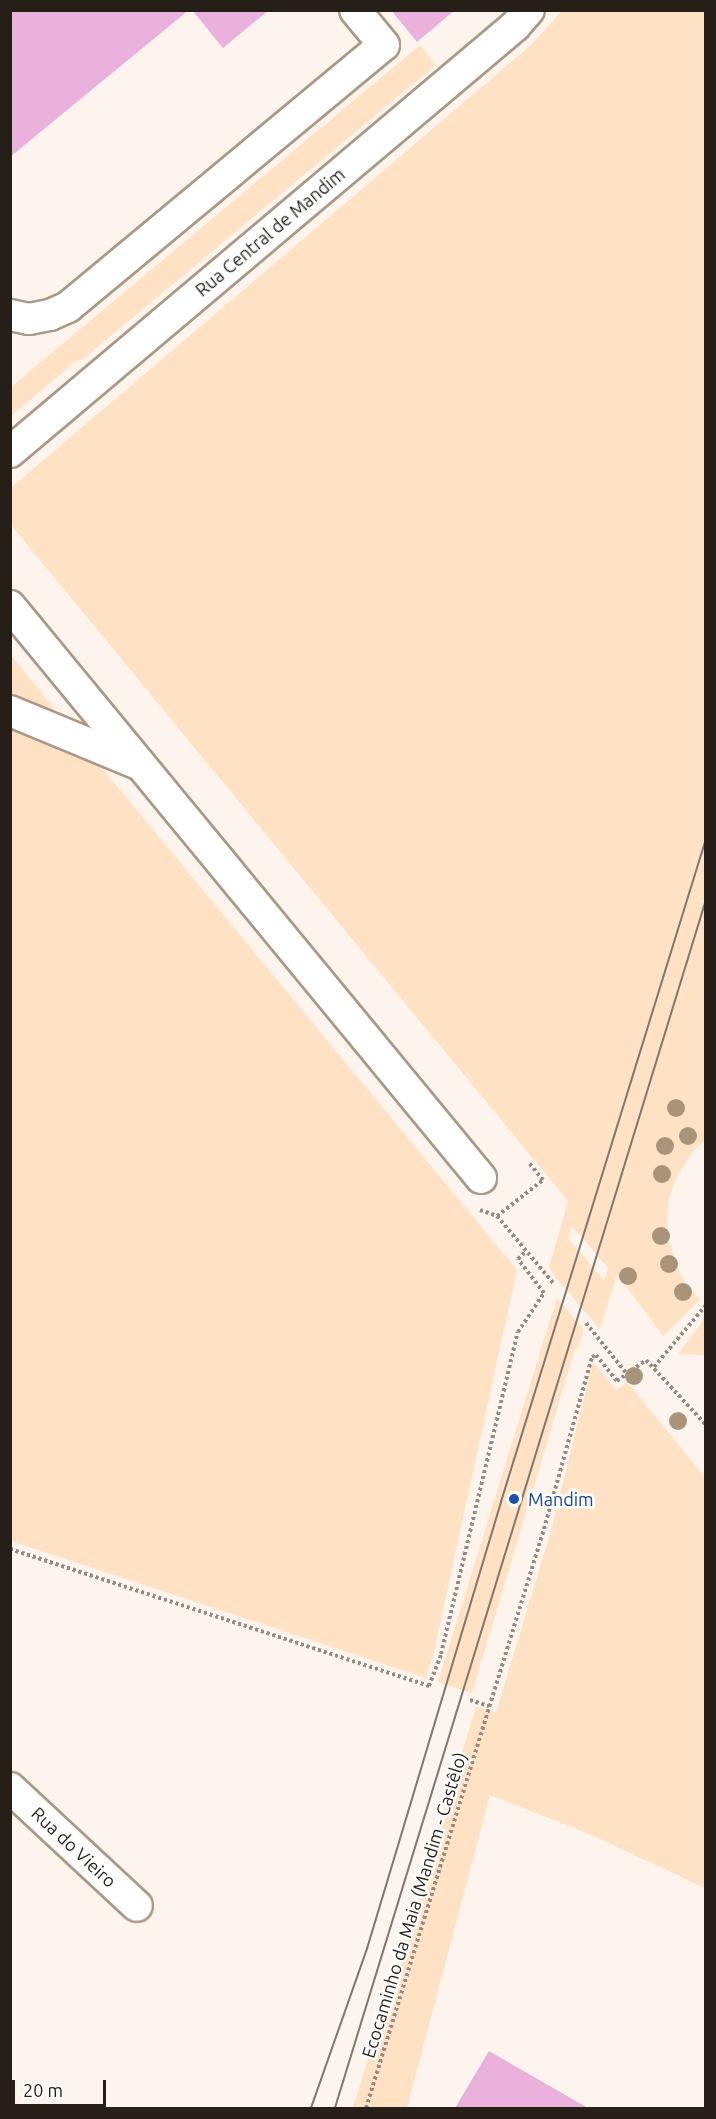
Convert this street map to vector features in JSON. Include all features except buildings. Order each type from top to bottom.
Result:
[{"type":"street","points":[[10,315],[29,319],[50,315],[68,307],[384,45],[355,10]]},
{"type":"street","name":"Rua Central de Mandim","points":[[10,452],[506,33],[529,10]]},
{"type":"street","points":[[10,606],[481,1178]]},
{"type":"street","points":[[10,711],[141,765]]},
{"type":"street","name":"Rua do Vieiro","points":[[10,1788],[137,1906]]},
{"type":"path","points":[[497,1216],[543,1180],[529,1163]]},
{"type":"path","points":[[474,1207],[497,1216],[554,1284]]},
{"type":"path","points":[[429,1686],[441,1654],[518,1332],[544,1293],[518,1259],[526,1251]]},
{"type":"path","points":[[654,1367],[705,1305]]},
{"type":"path","points":[[586,1323],[627,1374],[646,1360],[705,1425]]},
{"type":"path","name":"Ecocaminho da Maia (Mandim - Castêlo)","points":[[366,2109],[544,1529],[592,1357],[596,1355],[617,1381],[627,1374]]},
{"type":"path","points":[[10,1549],[436,1688]]},
{"type":"path","points":[[470,1700],[489,1708]]},
{"type":"shaded area","points":[[562,11],[705,11],[706,1139],[693,1151],[677,1176],[669,1200],[667,1218],[668,1237],[675,1262],[683,1279],[700,1300],[663,1336],[617,1274],[600,1329],[556,1278],[549,1268],[568,1201],[11,525],[11,488],[13,486],[530,46]],"holes":[[[572,1226],[608,1268],[604,1281],[568,1238]]]},
{"type":"shaded area","points":[[420,45],[436,65],[83,359],[76,361],[11,416],[11,387]]},
{"type":"shaded area","points":[[11,655],[61,717],[11,696]]},
{"type":"shaded area","points":[[10,727],[97,762],[517,1270],[434,1652],[426,1678],[11,1541]]},
{"type":"shaded area","points":[[557,1298],[584,1330],[577,1349],[575,1349],[472,1693],[438,1682]]},
{"type":"shaded area","points":[[705,1318],[705,1355],[678,1354]]},
{"type":"shaded area","points":[[593,1362],[616,1390],[627,1382],[705,1477],[705,1888],[589,1834],[490,1795],[407,2108],[353,2108],[476,1707],[496,1712],[551,1531]]},
{"type":"tram line","points":[[311,2108],[367,1949],[501,1502],[706,839]]},
{"type":"tram line","points":[[335,2108],[706,900]]},
{"type":"place","name":"Mandim","points":[[514,1499]]}]
